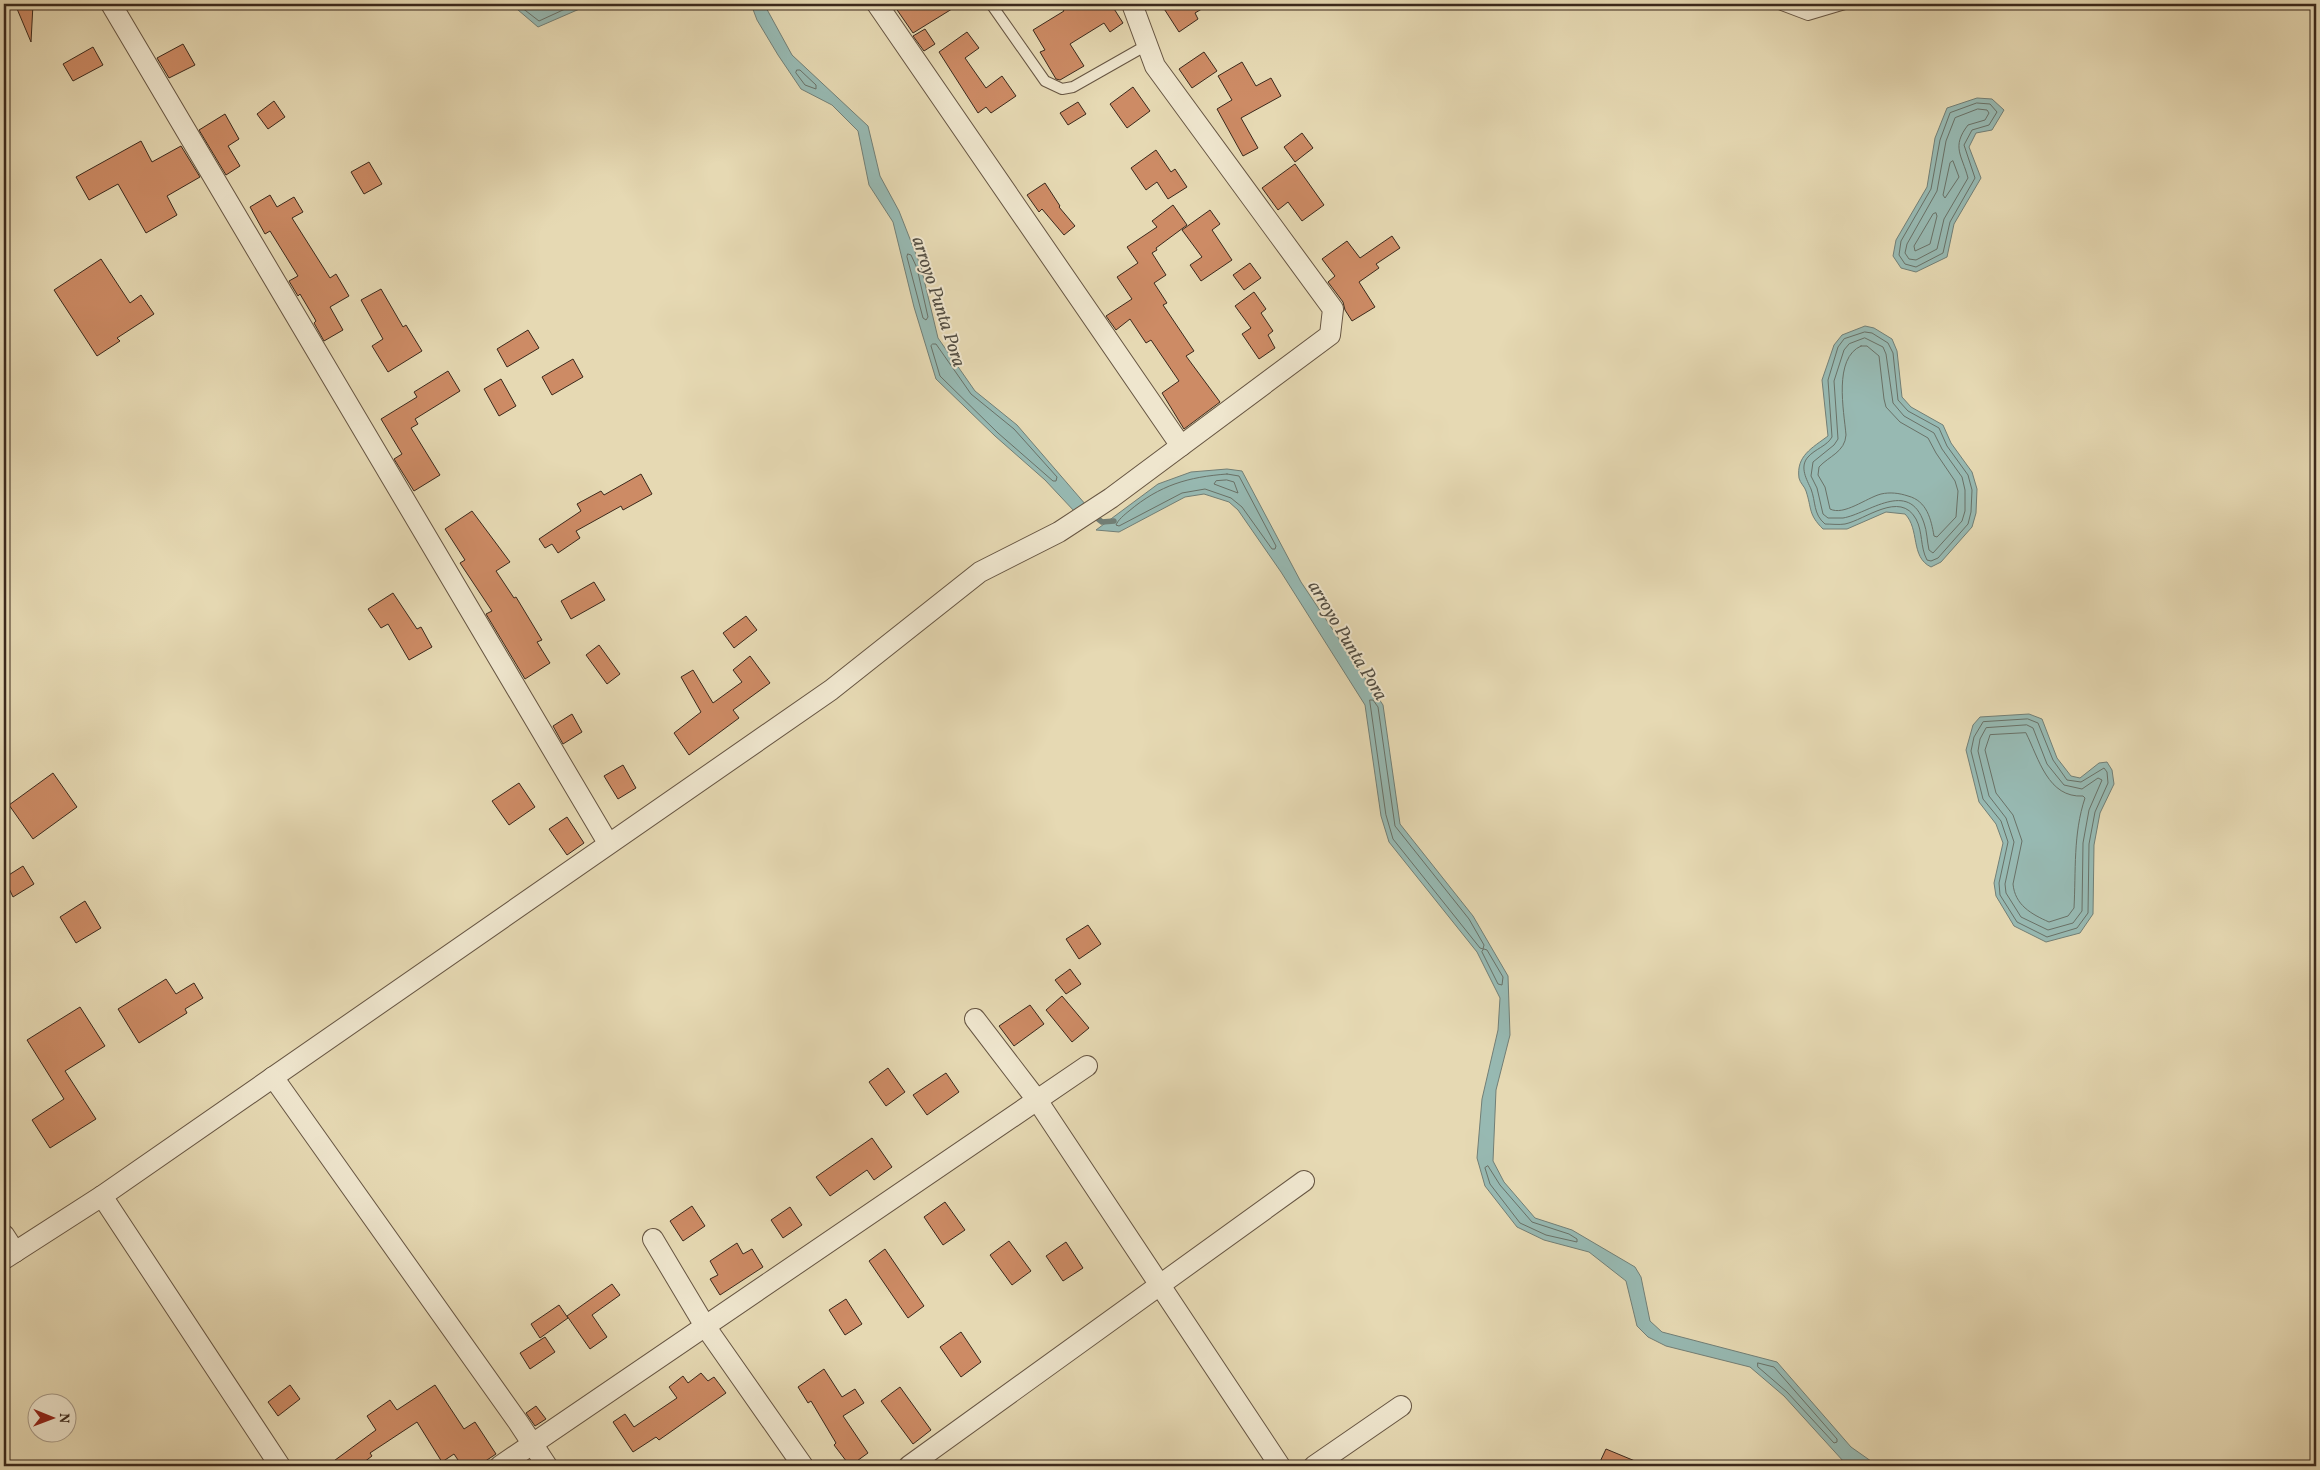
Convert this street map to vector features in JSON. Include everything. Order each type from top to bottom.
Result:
[{"type":"street","points":[[111,4],[608,843]]},
{"type":"street","points":[[877,4],[1181,446]]},
{"type":"street","points":[[4,1235],[9,1256],[102,1196],[831,690],[980,572],[1059,532],[1111,498],[1330,335],[1333,309],[1155,66],[1132,4]]},
{"type":"street","points":[[975,1019],[1037,1100],[1280,1466]]},
{"type":"street","points":[[500,1466],[1087,1066]]},
{"type":"street","points":[[272,1077],[547,1466]]},
{"type":"street","points":[[909,1466],[1304,1181]]},
{"type":"street","points":[[102,1196],[280,1466]]},
{"type":"street","points":[[653,1239],[705,1326],[803,1466]]},
{"type":"street","points":[[1314,1466],[1401,1406]]},
{"type":"lane","points":[[991,4],[1045,81],[1062,89],[1073,87],[1147,45]]},
{"type":"lane","points":[[1779,4],[1808,15],[1845,4]]},
{"type":"water","points":[[511,4],[591,4],[538,27]]},
{"type":"water","points":[[751,4],[764,4],[792,55],[868,126],[880,176],[899,211],[921,267],[938,338],[975,391],[1017,425],[1086,505],[1075,512],[1045,480],[995,436],[936,379],[914,307],[893,222],[869,185],[858,131],[832,105],[801,89],[757,20]]},
{"type":"water","points":[[1977,98],[1992,99],[2004,110],[1992,130],[1976,133],[1969,147],[1981,178],[1954,224],[1947,257],[1916,272],[1901,268],[1893,256],[1896,240],[1927,187],[1935,138],[1947,108]]},
{"type":"water","points":[[1865,326],[1874,328],[1892,339],[1897,351],[1902,397],[1911,407],[1943,425],[1951,443],[1972,472],[1977,489],[1976,513],[1972,527],[1941,562],[1931,567],[1920,557],[1910,520],[1905,514],[1886,512],[1847,529],[1823,529],[1813,515],[1805,489],[1800,482],[1800,464],[1806,453],[1828,436],[1822,380],[1834,345],[1842,335]]},
{"type":"water","points":[[1227,469],[1242,471],[1301,582],[1383,705],[1400,824],[1473,916],[1508,976],[1510,1035],[1496,1090],[1493,1161],[1504,1182],[1535,1218],[1572,1230],[1635,1267],[1641,1277],[1650,1321],[1662,1332],[1777,1362],[1851,1447],[1878,1466],[1851,1466],[1844,1462],[1784,1396],[1750,1367],[1666,1346],[1648,1337],[1637,1326],[1626,1281],[1589,1252],[1544,1240],[1517,1227],[1485,1186],[1477,1158],[1482,1099],[1498,1030],[1500,998],[1477,952],[1389,842],[1381,816],[1365,705],[1281,572],[1238,510],[1229,502],[1204,494],[1185,497],[1119,532],[1096,530],[1158,484],[1191,472]]},
{"type":"water","points":[[2029,714],[2042,719],[2057,758],[2071,776],[2080,778],[2099,763],[2107,762],[2112,770],[2114,784],[2100,813],[2094,845],[2093,914],[2080,933],[2046,942],[2014,926],[1996,896],[1994,883],[2003,843],[1996,824],[1979,802],[1966,750],[1973,725],[1980,717]]},
{"type":"building","points":[[15,4],[33,4],[31,42]]},
{"type":"building","points":[[893,4],[960,4],[913,33]]},
{"type":"building","points":[[1059,4],[1111,4],[1123,23],[1110,32],[1104,23],[1070,44],[1084,66],[1060,80],[1056,79],[1040,52],[1045,50],[1033,30],[1064,11]]},
{"type":"building","points":[[1161,4],[1210,4],[1195,13],[1198,19],[1179,32]]},
{"type":"building","points":[[925,29],[935,44],[924,51],[913,36]]},
{"type":"building","points":[[967,32],[979,48],[965,58],[986,88],[1002,76],[1016,96],[991,113],[986,107],[978,113],[939,52]]},
{"type":"building","points":[[183,44],[195,65],[169,78],[157,58]]},
{"type":"building","points":[[93,47],[103,65],[73,81],[63,64]]},
{"type":"building","points":[[1204,52],[1217,71],[1192,88],[1179,69]]},
{"type":"building","points":[[1242,62],[1256,86],[1271,78],[1281,96],[1241,118],[1258,148],[1243,156],[1217,109],[1232,100],[1218,76]]},
{"type":"building","points":[[1133,87],[1150,111],[1127,128],[1110,104]]},
{"type":"building","points":[[274,101],[285,117],[268,129],[257,114]]},
{"type":"building","points":[[1078,102],[1086,114],[1068,125],[1060,113]]},
{"type":"building","points":[[225,114],[239,139],[228,146],[240,166],[226,175],[199,130]]},
{"type":"building","points":[[1302,133],[1313,148],[1295,162],[1284,147]]},
{"type":"building","points":[[141,141],[152,162],[181,146],[200,177],[167,196],[177,215],[146,233],[118,184],[89,200],[76,177]]},
{"type":"building","points":[[1156,150],[1171,172],[1175,169],[1187,187],[1168,199],[1157,182],[1146,190],[1131,168]]},
{"type":"building","points":[[369,162],[382,184],[364,194],[351,172]]},
{"type":"building","points":[[1295,164],[1324,205],[1302,221],[1288,202],[1278,210],[1262,188]]},
{"type":"building","points":[[1045,183],[1059,207],[1075,226],[1064,235],[1042,209],[1039,212],[1027,195]]},
{"type":"building","points":[[270,195],[277,207],[294,197],[303,212],[292,218],[330,278],[336,274],[349,296],[330,307],[343,330],[324,341],[314,323],[316,321],[300,294],[298,296],[289,281],[298,276],[270,231],[265,234],[250,207]]},
{"type":"building","points":[[1173,205],[1187,225],[1152,253],[1166,275],[1154,283],[1167,303],[1163,305],[1194,351],[1186,356],[1220,402],[1184,429],[1162,393],[1179,381],[1151,340],[1146,343],[1130,319],[1116,330],[1106,316],[1132,299],[1117,277],[1138,263],[1127,247],[1157,227],[1152,221]]},
{"type":"building","points":[[1210,210],[1220,224],[1212,230],[1232,260],[1201,281],[1190,265],[1202,257],[1182,230]]},
{"type":"building","points":[[1392,236],[1400,248],[1376,264],[1379,268],[1359,282],[1375,307],[1352,321],[1345,310],[1343,302],[1328,282],[1335,276],[1322,259],[1347,241],[1360,258]]},
{"type":"building","points":[[101,259],[130,303],[141,295],[154,314],[117,338],[120,341],[97,356],[54,290]]},
{"type":"building","points":[[1250,263],[1261,278],[1244,290],[1233,275]]},
{"type":"building","points":[[381,289],[403,327],[406,325],[422,351],[388,372],[372,346],[383,339],[361,300]]},
{"type":"building","points":[[1254,292],[1266,309],[1261,313],[1273,331],[1268,335],[1275,348],[1259,359],[1242,334],[1251,328],[1235,306]]},
{"type":"building","points":[[528,330],[539,348],[507,367],[497,349]]},
{"type":"building","points":[[573,359],[583,377],[552,395],[542,377]]},
{"type":"building","points":[[448,371],[460,391],[415,419],[418,424],[411,428],[440,475],[414,491],[394,459],[402,454],[381,419],[417,397],[414,392]]},
{"type":"building","points":[[501,379],[516,406],[499,416],[484,389]]},
{"type":"building","points":[[641,474],[652,494],[623,510],[621,506],[576,531],[580,538],[558,553],[552,544],[545,548],[539,539],[581,511],[577,504],[601,491],[604,495]]},
{"type":"building","points":[[472,511],[510,562],[496,571],[514,598],[516,597],[542,640],[537,642],[550,663],[525,679],[486,614],[492,611],[460,563],[465,560],[445,529]]},
{"type":"building","points":[[594,582],[605,600],[571,619],[561,601]]},
{"type":"building","points":[[393,593],[417,629],[421,627],[432,647],[409,660],[388,624],[381,628],[368,609]]},
{"type":"building","points":[[746,616],[757,630],[734,648],[723,633]]},
{"type":"building","points":[[599,645],[620,674],[607,684],[586,655]]},
{"type":"building","points":[[750,656],[770,683],[733,710],[739,718],[689,755],[674,733],[701,712],[681,677],[693,670],[713,703],[742,682],[733,670]]},
{"type":"building","points":[[572,714],[582,732],[563,744],[553,726]]},
{"type":"building","points":[[623,765],[636,788],[618,799],[604,776]]},
{"type":"building","points":[[53,773],[77,807],[33,839],[9,805]]},
{"type":"building","points":[[519,783],[535,807],[509,825],[492,801]]},
{"type":"building","points":[[567,817],[584,843],[567,855],[549,829]]},
{"type":"building","points":[[23,866],[34,884],[13,897],[4,878]]},
{"type":"building","points":[[85,901],[101,928],[76,943],[60,917]]},
{"type":"building","points":[[1088,925],[1101,944],[1079,959],[1066,939]]},
{"type":"building","points":[[1070,969],[1081,984],[1066,994],[1055,980]]},
{"type":"building","points":[[166,979],[176,994],[194,983],[203,998],[185,1009],[187,1013],[139,1043],[118,1009]]},
{"type":"building","points":[[1062,996],[1089,1028],[1072,1042],[1046,1010]]},
{"type":"building","points":[[1030,1005],[1044,1024],[1014,1046],[999,1026]]},
{"type":"building","points":[[80,1007],[105,1046],[65,1071],[96,1119],[50,1148],[32,1120],[64,1099],[27,1040]]},
{"type":"building","points":[[888,1068],[905,1092],[886,1106],[869,1082]]},
{"type":"building","points":[[946,1073],[959,1092],[927,1115],[913,1095]]},
{"type":"building","points":[[872,1138],[892,1167],[874,1180],[867,1170],[830,1196],[816,1177]]},
{"type":"building","points":[[945,1202],[965,1230],[943,1245],[924,1217]]},
{"type":"building","points":[[692,1206],[705,1226],[683,1241],[670,1221]]},
{"type":"building","points":[[790,1207],[802,1225],[783,1238],[771,1220]]},
{"type":"building","points":[[1009,1241],[1031,1271],[1012,1285],[990,1255]]},
{"type":"building","points":[[1066,1242],[1083,1268],[1063,1281],[1046,1256]]},
{"type":"building","points":[[737,1243],[743,1254],[752,1249],[763,1267],[720,1295],[710,1279],[718,1275],[710,1261]]},
{"type":"building","points":[[885,1249],[924,1306],[908,1318],[869,1261]]},
{"type":"building","points":[[612,1284],[620,1295],[592,1315],[607,1337],[590,1349],[567,1316]]},
{"type":"building","points":[[846,1299],[862,1324],[845,1335],[829,1310]]},
{"type":"building","points":[[559,1305],[568,1318],[540,1338],[531,1324]]},
{"type":"building","points":[[961,1332],[981,1362],[961,1377],[940,1347]]},
{"type":"building","points":[[545,1337],[555,1352],[530,1369],[520,1353]]},
{"type":"building","points":[[824,1369],[842,1397],[855,1389],[864,1403],[843,1416],[868,1453],[850,1466],[834,1445],[836,1443],[811,1401],[808,1403],[798,1387]]},
{"type":"building","points":[[701,1373],[708,1381],[714,1377],[726,1393],[659,1440],[656,1437],[633,1452],[613,1422],[625,1414],[634,1427],[677,1398],[669,1387],[683,1376],[688,1383]]},
{"type":"building","points":[[290,1385],[300,1399],[278,1416],[268,1402]]},
{"type":"building","points":[[435,1385],[464,1429],[475,1422],[496,1454],[478,1466],[462,1466],[454,1454],[442,1462],[417,1422],[370,1453],[372,1456],[359,1466],[327,1466],[376,1430],[367,1416],[390,1400],[397,1410]]},
{"type":"building","points":[[900,1387],[931,1430],[913,1444],[881,1401]]},
{"type":"building","points":[[536,1406],[546,1419],[535,1426],[526,1413]]},
{"type":"building","points":[[1606,1449],[1647,1466],[1598,1466]]},
{"type":"waterway","name":"arroyo Punta Pora","points":[[1093,515],[1102,522],[1114,521]]}]
